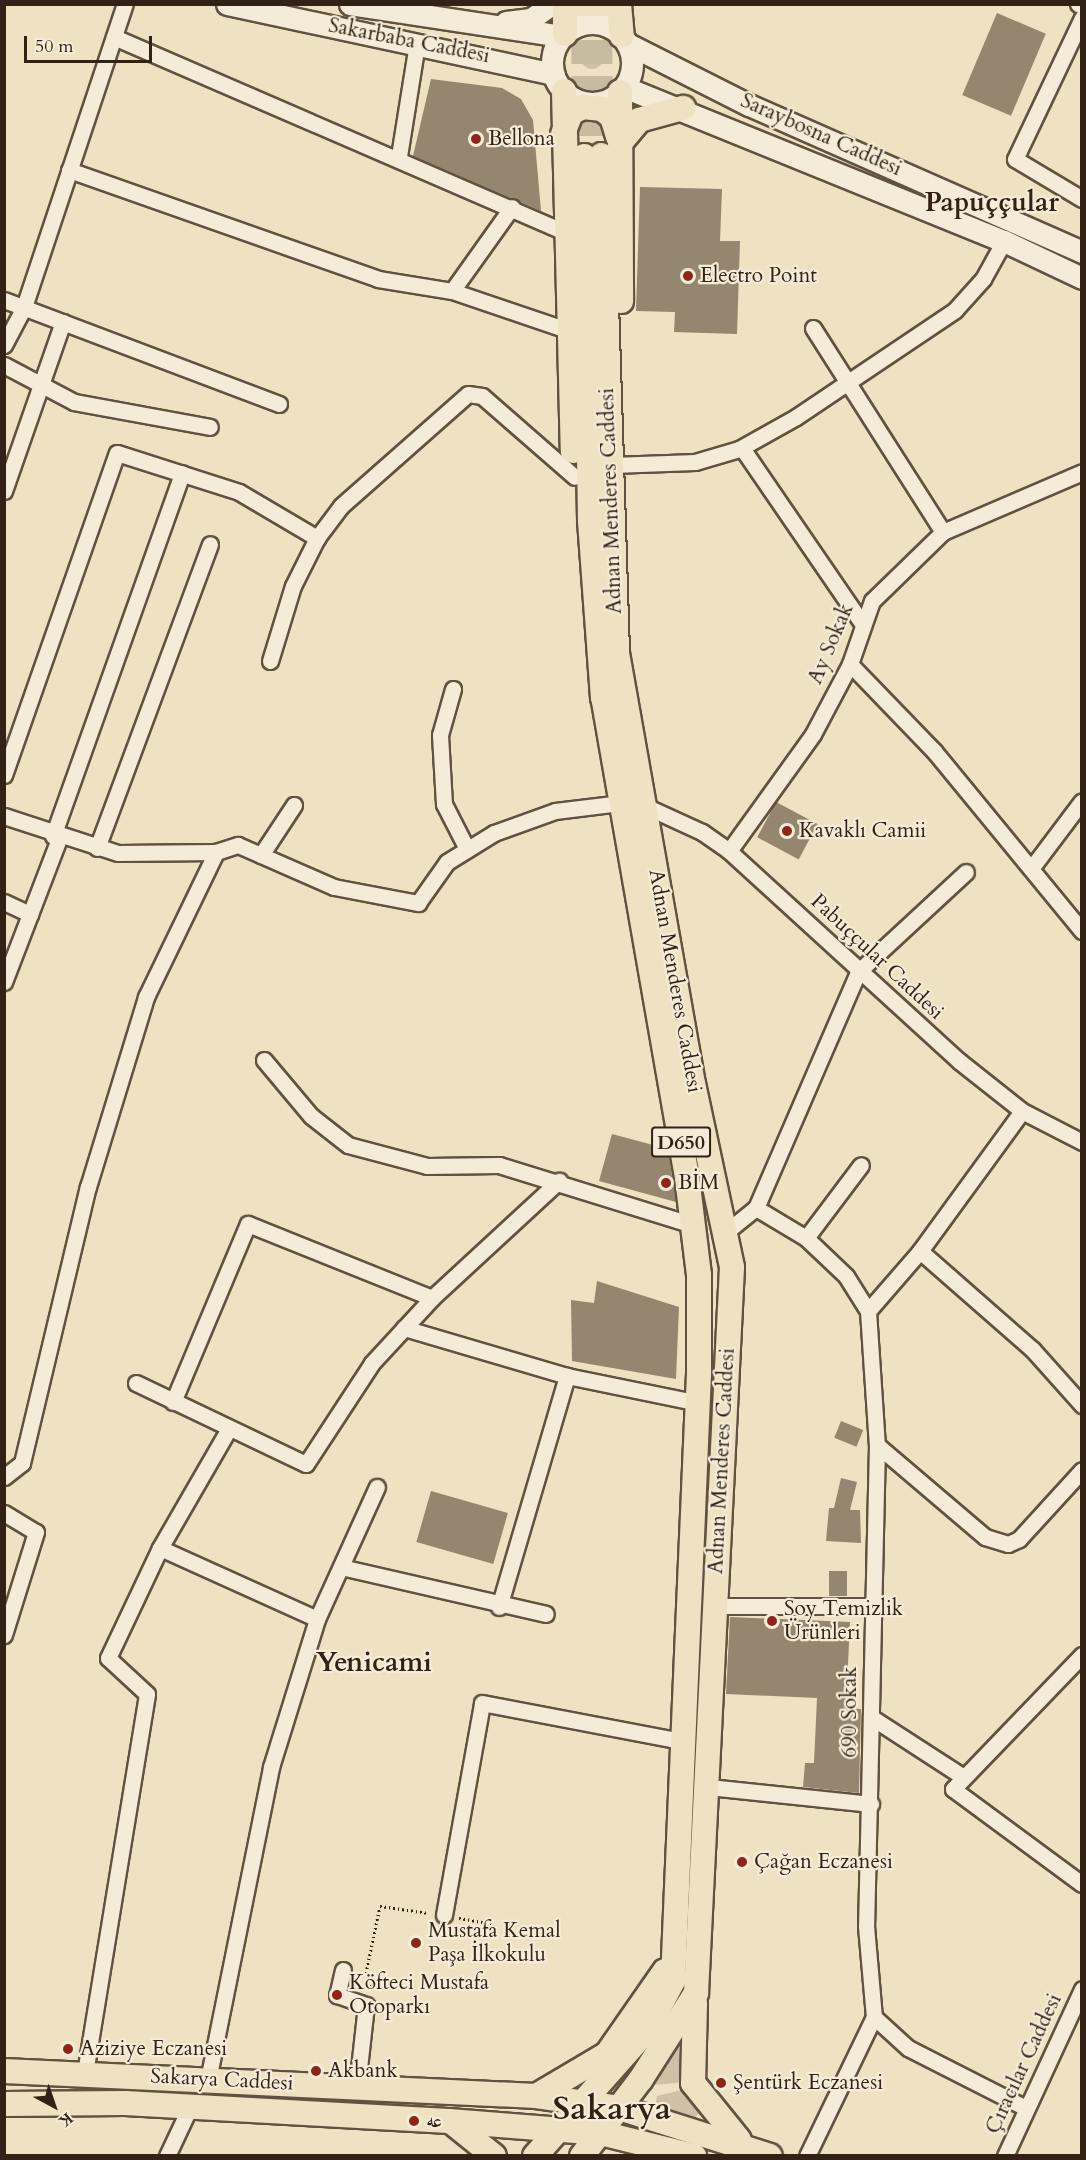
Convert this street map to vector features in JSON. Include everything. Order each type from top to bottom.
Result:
[{"type":"main road","name":"Sakarbaba Caddesi","points":[[227,4],[417,43],[559,83]]},
{"type":"main road","points":[[476,25],[531,19],[552,4]]},
{"type":"main road","points":[[565,4],[564,35],[552,61],[559,83],[567,330],[575,477],[590,520]]},
{"type":"main road","points":[[575,4],[603,4]]},
{"type":"main road","points":[[602,151],[632,66],[625,40],[620,4]]},
{"type":"main road","name":"Sakarbaba Caddesi","points":[[350,5],[476,25],[564,35]]},
{"type":"main road","points":[[564,35],[599,23],[625,40]]},
{"type":"main road","name":"Saraybosna Caddesi","points":[[625,40],[749,105],[1082,252]]},
{"type":"main road","points":[[559,83],[592,103],[622,90]]},
{"type":"main road","name":"Saraybosna Caddesi","points":[[622,90],[683,108],[1004,241],[1082,278]]},
{"type":"main road","points":[[561,139],[571,114],[583,107],[602,109],[612,117],[602,151]]},
{"type":"main road","points":[[602,151],[651,114],[683,108]]},
{"type":"main road","name":"Adnan Menderes Caddesi","points":[[535,2156],[661,2011],[673,1981],[686,1742],[698,1403],[699,1275],[632,804],[617,653],[602,151]]},
{"type":"main road","name":"Adnan Menderes Caddesi","points":[[582,2156],[619,2108],[696,1992],[709,1787],[715,1606],[732,1267],[632,804],[603,698],[590,520],[602,151]]},
{"type":"main road","points":[[536,2096],[607,2054],[663,1976],[676,1941]]},
{"type":"main road","points":[[696,1992],[693,2083],[743,2144]]},
{"type":"main road","name":"Sakarya Caddesi","points":[[4,2071],[85,2073],[536,2096],[619,2108],[743,2144],[770,2156]]},
{"type":"main road","name":"Sakarya Caddesi","points":[[4,2104],[189,2107],[449,2121],[601,2133],[688,2154]]},
{"type":"main road","points":[[449,2121],[494,2156]]},
{"type":"main road","points":[[587,2156],[630,2139]]},
{"type":"street","points":[[4,345],[24,307],[125,4]]},
{"type":"street","points":[[1082,18],[1016,159],[1082,199]]},
{"type":"street","points":[[114,37],[399,156],[564,232]]},
{"type":"street","points":[[399,156],[417,43]]},
{"type":"street","points":[[69,170],[378,279],[452,291],[567,330]]},
{"type":"street","points":[[452,291],[512,207]]},
{"type":"street","points":[[611,476],[695,462],[742,448],[955,310],[983,279],[1004,241]]},
{"type":"street","points":[[4,300],[279,404]]},
{"type":"street","points":[[4,491],[63,322]]},
{"type":"street","points":[[813,328],[943,532]]},
{"type":"street","points":[[4,365],[74,402],[210,427]]},
{"type":"street","points":[[270,661],[293,586],[317,538],[340,506],[468,394],[482,396],[575,477]]},
{"type":"street","points":[[742,448],[863,625]]},
{"type":"street","points":[[4,775],[117,453],[239,492],[317,538]]},
{"type":"street","name":"Ay Sokak","points":[[729,851],[813,734],[850,664],[872,601],[943,532],[1082,472]]},
{"type":"street","points":[[4,982],[30,914],[182,473]]},
{"type":"street","points":[[97,848],[210,544]]},
{"type":"street","points":[[850,664],[1033,866],[1080,925]]},
{"type":"street","points":[[453,689],[440,735],[444,804],[467,849]]},
{"type":"street","points":[[1033,866],[1082,801]]},
{"type":"street","points":[[4,816],[56,837],[118,854],[216,852],[238,845],[334,887],[418,903],[447,862],[494,833],[555,811],[632,804]]},
{"type":"street","name":"Pabuççular Caddesi","points":[[632,804],[702,832],[729,851],[858,972],[1022,1111],[1082,1142]]},
{"type":"street","points":[[261,855],[294,805]]},
{"type":"street","points":[[4,1477],[22,1463],[88,1187],[146,997],[216,852]]},
{"type":"street","points":[[726,1232],[756,1208],[858,972],[966,872]]},
{"type":"street","points":[[4,902],[30,914]]},
{"type":"street","points":[[264,1060],[311,1116],[348,1145],[427,1166],[499,1165],[559,1181],[693,1225]]},
{"type":"street","points":[[868,1311],[920,1251],[1022,1111]]},
{"type":"street","points":[[806,1238],[861,1165]]},
{"type":"street","points":[[136,1383],[228,1430],[306,1464],[372,1363],[432,1298],[559,1181]]},
{"type":"street","name":"690 Sokak","points":[[756,1208],[806,1238],[846,1276],[868,1311],[877,1445],[872,1606],[871,1804],[866,1926],[874,2017]]},
{"type":"street","points":[[173,1402],[248,1224],[432,1298]]},
{"type":"street","points":[[920,1251],[1033,1350],[1082,1405]]},
{"type":"street","points":[[404,1328],[567,1376],[698,1403]]},
{"type":"street","points":[[499,1607],[567,1376]]},
{"type":"street","points":[[85,2073],[147,1694],[108,1658],[160,1548],[228,1430]]},
{"type":"street","points":[[877,1445],[985,1537],[1008,1544],[1019,1539],[1082,1470]]},
{"type":"street","points":[[208,2080],[271,1767],[317,1619],[377,1487]]},
{"type":"street","points":[[4,1513],[36,1532],[4,1635]]},
{"type":"street","points":[[160,1548],[317,1619]]},
{"type":"street","points":[[341,1567],[499,1607],[546,1614]]},
{"type":"street","points":[[715,1606],[872,1606]]},
{"type":"street","points":[[1082,1655],[962,1776],[953,1789],[1082,1884]]},
{"type":"street","points":[[444,1916],[482,1703],[686,1742]]},
{"type":"street","points":[[871,1717],[962,1776]]},
{"type":"street","points":[[709,1787],[871,1804]]},
{"type":"street","points":[[343,1971],[337,1995],[366,2005],[357,2087]]},
{"type":"street","name":"Çıracılar Caddesi","points":[[1005,2156],[1082,1989]]},
{"type":"street","points":[[807,2156],[874,2017],[908,2048],[1026,2108]]},
{"type":"street","points":[[167,2156],[189,2107]]},
{"type":"path","points":[[366,2005],[373,1988],[366,1973],[380,1906],[494,1924]]},
{"type":"shaded area","points":[[592,47],[600,50],[603,58],[600,66],[592,69],[584,66],[581,58],[584,50]]},
{"type":"shaded area","points":[[683,2037],[685,2082],[653,2085],[650,2077]]},
{"type":"shaded area","points":[[685,2089],[700,2111],[695,2118],[655,2106],[657,2096]]},
{"type":"building","points":[[997,13],[1046,34],[1011,116],[962,95]]},
{"type":"building","name":"Bellona","points":[[431,79],[502,88],[521,99],[533,120],[541,211],[413,156]]},
{"type":"building","name":"Electro Point","points":[[640,187],[722,189],[720,241],[740,241],[737,334],[674,332],[675,312],[636,311]]},
{"type":"building","name":"Kavaklı Camii","points":[[776,802],[817,824],[799,859],[757,837]]},
{"type":"building","points":[[612,1134],[668,1149],[676,1202],[599,1181]]},
{"type":"building","points":[[597,1281],[679,1307],[676,1379],[572,1361],[571,1300],[594,1303]]},
{"type":"building","points":[[841,1421],[863,1430],[857,1447],[834,1438]]},
{"type":"building","points":[[841,1478],[857,1482],[850,1510],[860,1510],[861,1543],[826,1541],[829,1508],[834,1508]]},
{"type":"building","points":[[431,1491],[508,1513],[493,1564],[416,1542]]},
{"type":"building","points":[[829,1571],[847,1571],[847,1596],[829,1596]]},
{"type":"building","points":[[730,1617],[850,1622],[846,1708],[861,1709],[859,1793],[803,1787],[805,1763],[814,1763],[817,1698],[726,1694]]},
{"type":"tunnel","points":[[583,4],[584,156]]},
{"type":"tunnel","points":[[600,4],[601,155]]},
{"type":"place","name":"Bellona","points":[[476,139]]},
{"type":"place","name":"Electro Point","points":[[688,276]]},
{"type":"place","name":"Kavaklı Camii","points":[[787,831]]},
{"type":"place","name":"BİM","points":[[666,1183]]},
{"type":"place","name":"Soy Temizlik Ürünleri","points":[[772,1621]]},
{"type":"place","name":"Çağan Eczanesi","points":[[742,1862]]},
{"type":"place","name":"Mustafa Kemal Paşa İlkokulu","points":[[416,1943]]},
{"type":"place","name":"Köfteci Mustafa Otoparkı","points":[[337,1995]]},
{"type":"place","name":"Aziziye Eczanesi","points":[[68,2049]]},
{"type":"place","name":"Akbank","points":[[316,2071]]},
{"type":"place","name":"Şentürk Eczanesi","points":[[721,2083]]},
{"type":"place","name":"عه","points":[[414,2121]]},
{"type":"district","name":"Papuççular","points":[[992,203]]},
{"type":"district","name":"Yenicami","points":[[374,1663]]},
{"type":"district","name":"Sakarya","points":[[612,2109]]}]
